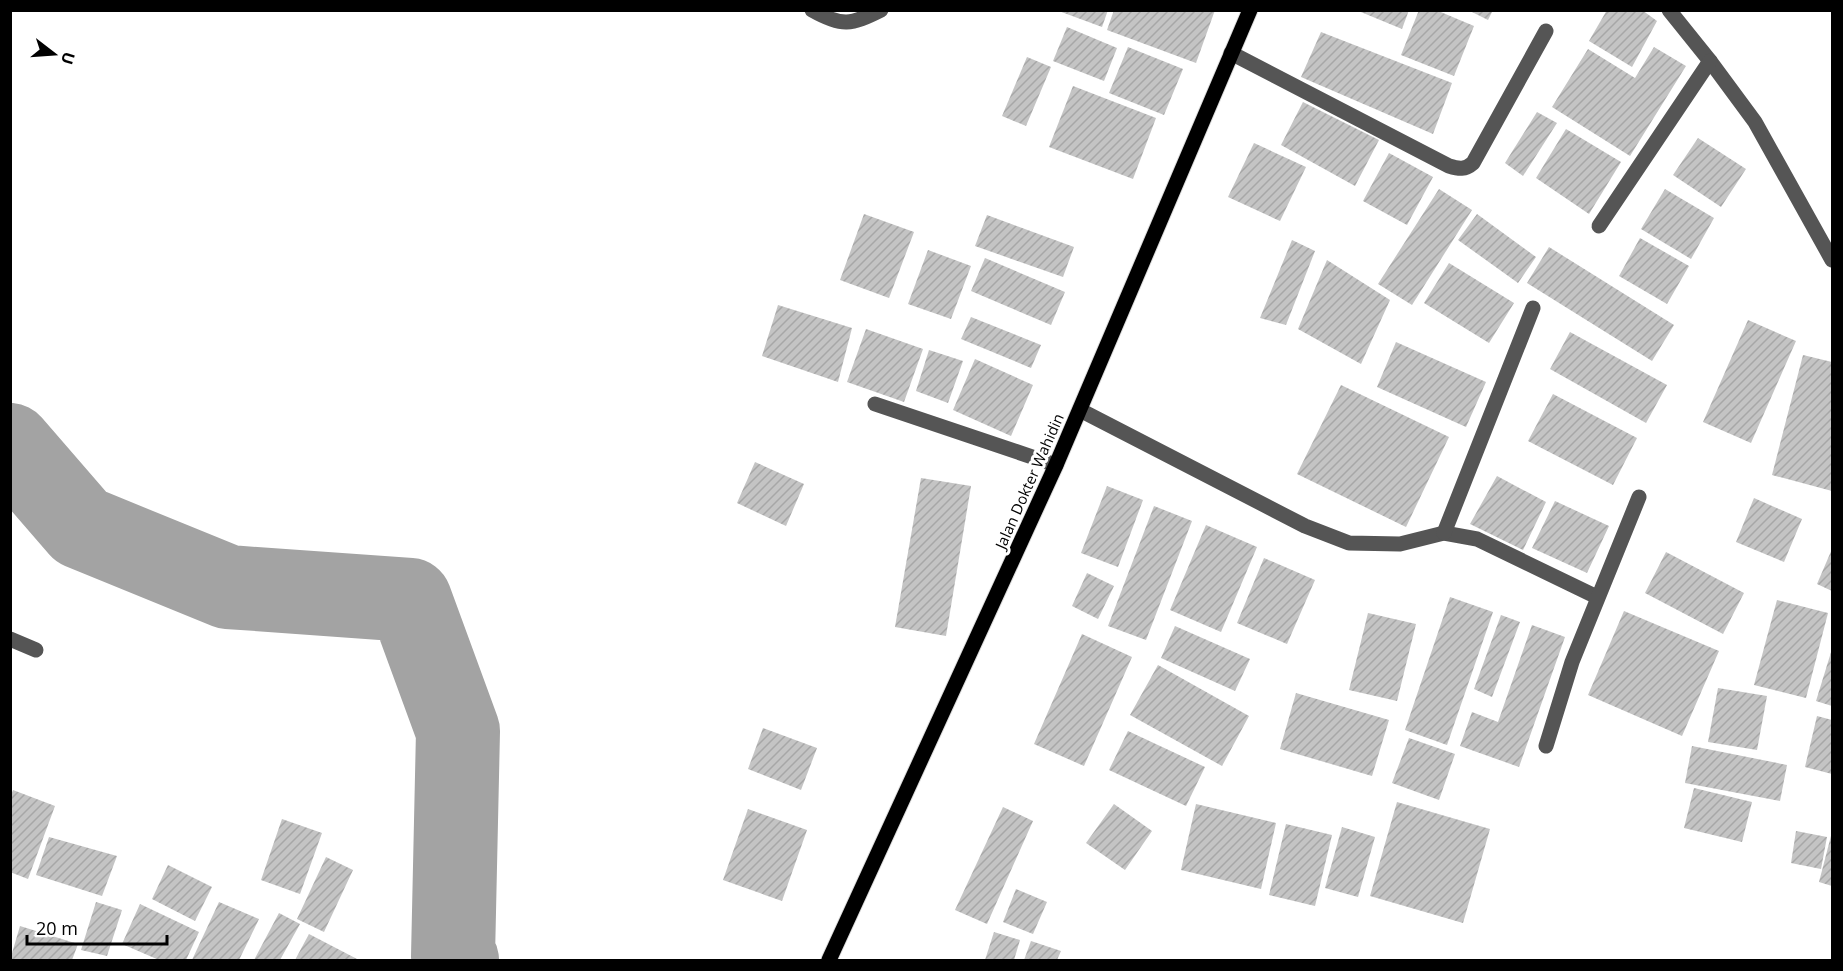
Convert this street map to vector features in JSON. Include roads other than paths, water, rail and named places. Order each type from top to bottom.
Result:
[{"type":"main road","name":"Jalan Dokter Wahidin","points":[[829,960],[1056,465],[1250,10]]},
{"type":"street","points":[[812,10],[832,22],[859,21],[882,10]]},
{"type":"street","points":[[1669,10],[1755,122],[1833,260]]},
{"type":"street","points":[[1231,53],[1449,166],[1459,169],[1468,168],[1473,163],[1546,32]]},
{"type":"street","points":[[1599,226],[1710,61]]},
{"type":"street","points":[[1444,533],[1533,308]]},
{"type":"street","points":[[875,404],[1056,465]]},
{"type":"street","points":[[1080,410],[1305,526],[1349,543],[1400,544],[1444,533],[1477,539],[1597,597]]},
{"type":"street","points":[[1546,746],[1572,662],[1639,497]]},
{"type":"street","points":[[10,639],[36,650]]},
{"type":"waterway","points":[[10,445],[81,527],[228,587],[410,600],[458,731],[453,957],[457,960]]}]
